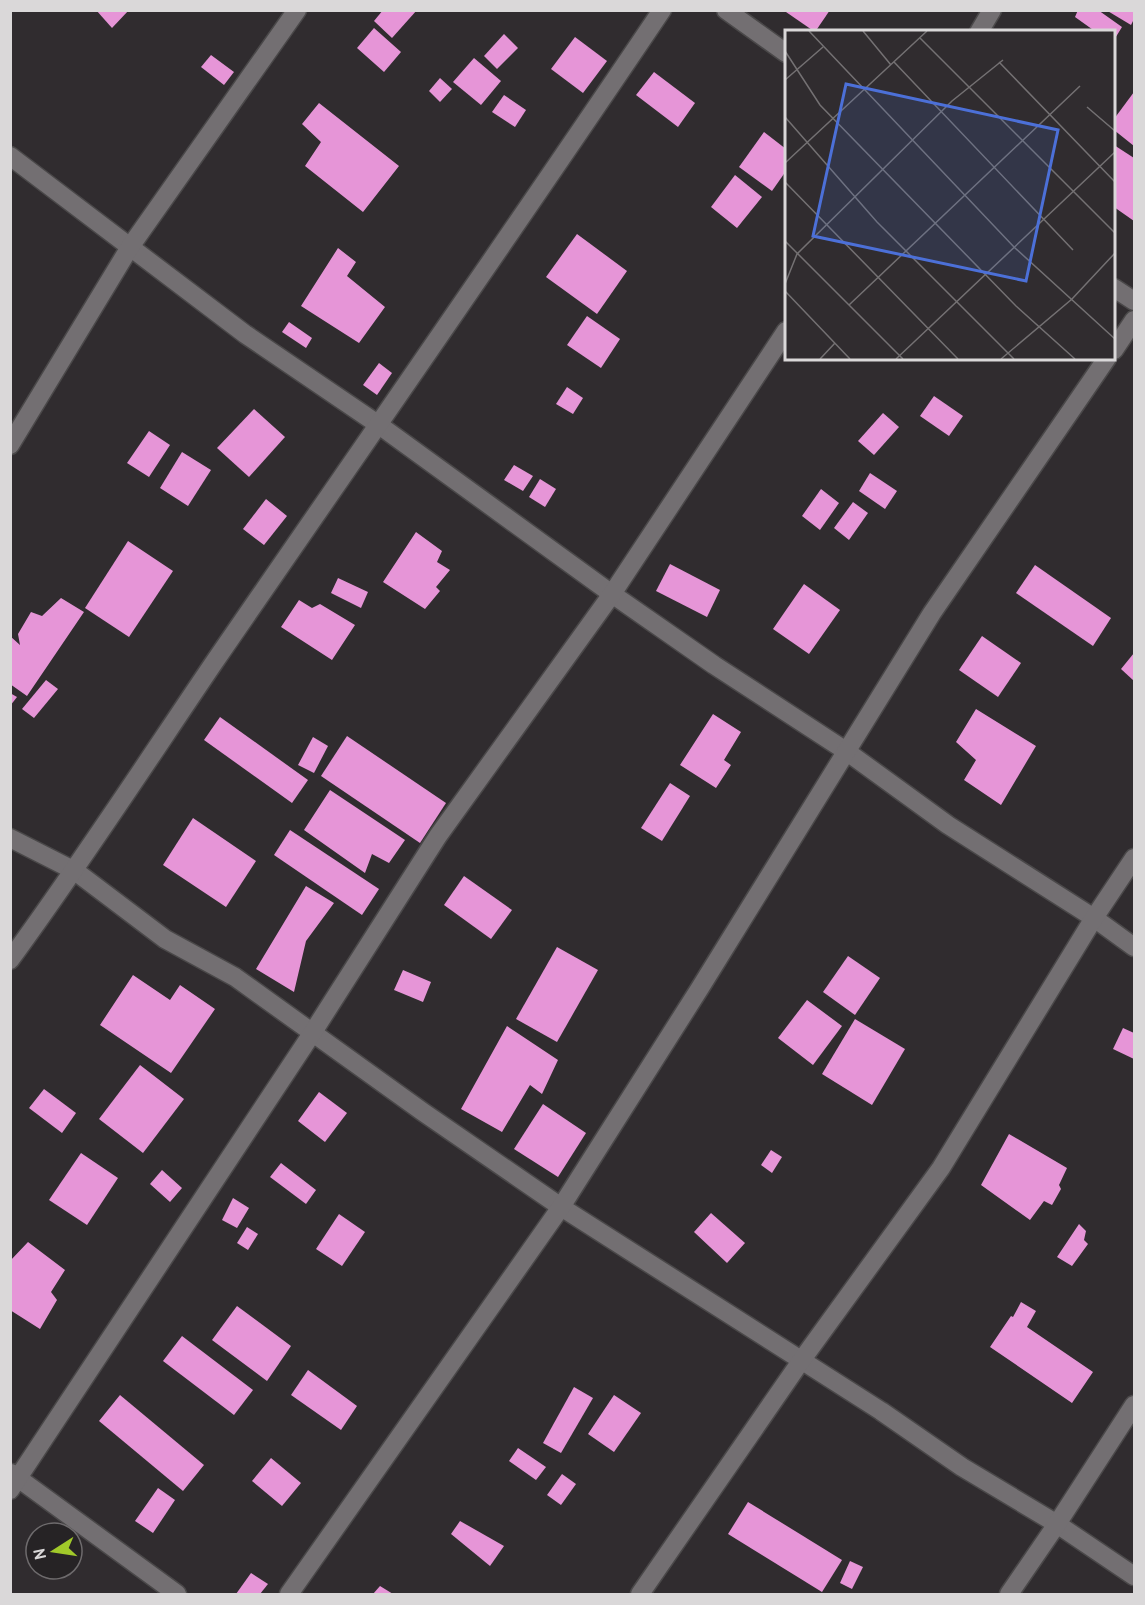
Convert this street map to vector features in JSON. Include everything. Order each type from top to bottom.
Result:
[{"type":"street","points":[[10,445],[130,247],[297,10]]},
{"type":"street","points":[[10,960],[75,870],[212,666],[512,234],[662,10]]},
{"type":"street","points":[[726,10],[785,52]]},
{"type":"street","points":[[980,30],[992,10]]},
{"type":"street","points":[[10,156],[245,334],[379,425],[612,594],[846,752],[948,825],[1134,946]]},
{"type":"street","points":[[1115,289],[1134,301]]},
{"type":"street","points":[[1115,347],[1134,320]]},
{"type":"street","points":[[177,1594],[13,1480],[313,1032],[438,836],[612,594],[785,333]]},
{"type":"street","points":[[290,1594],[561,1207],[700,988],[932,613],[1106,360]]},
{"type":"street","points":[[10,838],[75,870],[165,939],[236,977],[423,1112],[561,1207],[881,1411],[962,1467],[1057,1524],[1134,1576]]},
{"type":"street","points":[[639,1594],[801,1361],[941,1168],[1094,918],[1134,858]]},
{"type":"street","points":[[1009,1594],[1134,1405]]},
{"type":"building","points":[[96,10],[129,10],[112,28]]},
{"type":"building","points":[[383,10],[417,10],[392,38],[374,21]]},
{"type":"building","points":[[787,10],[830,10],[816,30],[812,30],[786,12]]},
{"type":"building","points":[[1078,10],[1098,10],[1122,27],[1115,38],[1115,30],[1093,30],[1075,17]]},
{"type":"building","points":[[1106,10],[1134,10],[1134,19],[1131,25]]},
{"type":"building","points":[[374,28],[401,52],[384,72],[357,48]]},
{"type":"building","points":[[504,34],[518,48],[497,69],[484,56]]},
{"type":"building","points":[[575,37],[607,61],[583,93],[551,69]]},
{"type":"building","points":[[211,55],[234,72],[224,85],[201,67]]},
{"type":"building","points":[[474,58],[501,81],[481,105],[453,82]]},
{"type":"building","points":[[654,72],[695,103],[678,127],[636,95]]},
{"type":"building","points":[[440,78],[452,89],[440,102],[429,91]]},
{"type":"building","points":[[1134,92],[1134,146],[1115,131],[1115,118]]},
{"type":"building","points":[[504,95],[526,110],[515,127],[492,112]]},
{"type":"building","points":[[319,103],[399,166],[363,212],[305,166],[321,142],[302,124]]},
{"type":"building","points":[[764,132],[785,148],[785,172],[772,191],[739,167]]},
{"type":"building","points":[[1115,146],[1134,158],[1134,221],[1115,208]]},
{"type":"building","points":[[735,175],[762,197],[737,228],[711,207]]},
{"type":"building","points":[[577,234],[627,271],[597,314],[546,277]]},
{"type":"building","points":[[338,248],[356,262],[347,276],[385,307],[359,343],[301,306]]},
{"type":"building","points":[[587,316],[620,339],[601,368],[567,345]]},
{"type":"building","points":[[289,322],[312,338],[306,348],[282,332]]},
{"type":"building","points":[[379,363],[392,373],[377,395],[363,385]]},
{"type":"building","points":[[567,387],[583,398],[573,414],[556,404]]},
{"type":"building","points":[[934,396],[963,416],[949,436],[920,416]]},
{"type":"building","points":[[254,409],[285,437],[249,477],[217,448]]},
{"type":"building","points":[[883,413],[899,427],[874,455],[858,441]]},
{"type":"building","points":[[149,431],[170,445],[149,477],[127,463]]},
{"type":"building","points":[[182,452],[211,470],[188,506],[160,488]]},
{"type":"building","points":[[514,465],[533,476],[523,491],[504,480]]},
{"type":"building","points":[[870,473],[897,491],[885,509],[859,491]]},
{"type":"building","points":[[540,479],[556,489],[545,507],[529,497]]},
{"type":"building","points":[[821,489],[839,503],[820,530],[802,516]]},
{"type":"building","points":[[266,499],[287,516],[264,545],[243,529]]},
{"type":"building","points":[[853,502],[868,513],[849,540],[834,528]]},
{"type":"building","points":[[416,532],[442,551],[437,562],[450,570],[436,587],[440,591],[425,609],[383,582]]},
{"type":"building","points":[[128,541],[173,571],[129,637],[85,608]]},
{"type":"building","points":[[670,564],[720,590],[707,617],[656,591]]},
{"type":"building","points":[[1035,565],[1111,618],[1093,646],[1016,593]]},
{"type":"building","points":[[338,578],[368,592],[361,608],[331,593]]},
{"type":"building","points":[[804,584],[840,610],[809,654],[773,629]]},
{"type":"building","points":[[61,598],[84,612],[27,696],[10,684],[10,636],[20,645],[18,634],[31,612],[42,616]]},
{"type":"building","points":[[299,600],[312,608],[320,604],[355,625],[332,660],[281,627]]},
{"type":"building","points":[[982,636],[1021,663],[998,697],[959,670]]},
{"type":"building","points":[[1134,653],[1134,681],[1121,669]]},
{"type":"building","points":[[46,680],[58,689],[34,718],[22,709]]},
{"type":"building","points":[[10,693],[17,697],[10,706]]},
{"type":"building","points":[[976,709],[1036,746],[1001,805],[964,780],[976,760],[956,742]]},
{"type":"building","points":[[713,714],[741,732],[724,760],[731,765],[716,788],[680,765]]},
{"type":"building","points":[[220,717],[308,780],[292,803],[204,740]]},
{"type":"building","points":[[347,736],[446,803],[420,843],[321,776]]},
{"type":"building","points":[[313,737],[328,746],[314,773],[298,765]]},
{"type":"building","points":[[670,783],[690,796],[662,841],[641,828]]},
{"type":"building","points":[[330,790],[405,840],[389,863],[372,854],[365,873],[304,830]]},
{"type":"building","points":[[193,818],[256,861],[226,907],[163,865]]},
{"type":"building","points":[[290,830],[379,889],[362,915],[274,855]]},
{"type":"building","points":[[464,876],[512,910],[491,939],[444,905]]},
{"type":"building","points":[[306,886],[334,903],[306,941],[294,992],[256,969]]},
{"type":"building","points":[[557,947],[598,970],[557,1042],[516,1019]]},
{"type":"building","points":[[848,956],[880,978],[855,1015],[823,992]]},
{"type":"building","points":[[403,970],[431,982],[423,1002],[394,990]]},
{"type":"building","points":[[133,975],[170,1000],[180,985],[215,1009],[171,1073],[100,1025]]},
{"type":"building","points":[[807,1000],[842,1026],[813,1065],[778,1038]]},
{"type":"building","points":[[855,1019],[905,1049],[872,1105],[822,1074]]},
{"type":"building","points":[[507,1026],[558,1060],[542,1094],[530,1085],[502,1132],[461,1109]]},
{"type":"building","points":[[1123,1028],[1134,1033],[1134,1059],[1113,1049]]},
{"type":"building","points":[[140,1065],[184,1099],[143,1153],[99,1119]]},
{"type":"building","points":[[44,1089],[76,1113],[62,1133],[29,1108]]},
{"type":"building","points":[[319,1092],[347,1113],[325,1142],[298,1121]]},
{"type":"building","points":[[543,1104],[586,1133],[558,1177],[514,1149]]},
{"type":"building","points":[[1009,1134],[1067,1168],[1059,1185],[1061,1189],[1052,1205],[1044,1201],[1030,1220],[981,1185]]},
{"type":"building","points":[[771,1150],[782,1157],[772,1173],[761,1165]]},
{"type":"building","points":[[81,1153],[118,1178],[87,1225],[49,1200]]},
{"type":"building","points":[[281,1163],[316,1190],[306,1204],[270,1177]]},
{"type":"building","points":[[162,1170],[182,1188],[170,1202],[150,1184]]},
{"type":"building","points":[[233,1198],[249,1208],[237,1228],[222,1220]]},
{"type":"building","points":[[711,1213],[745,1243],[727,1263],[694,1232]]},
{"type":"building","points":[[339,1214],[365,1232],[342,1266],[316,1249]]},
{"type":"building","points":[[1079,1224],[1086,1231],[1084,1240],[1088,1244],[1072,1266],[1057,1257]]},
{"type":"building","points":[[247,1227],[258,1234],[248,1250],[237,1243]]},
{"type":"building","points":[[28,1242],[65,1270],[51,1292],[57,1300],[40,1329],[10,1310],[10,1261]]},
{"type":"building","points":[[1021,1302],[1036,1311],[1027,1327],[1093,1372],[1072,1403],[990,1347],[1011,1316],[1013,1317]]},
{"type":"building","points":[[237,1306],[291,1346],[267,1381],[212,1340]]},
{"type":"building","points":[[182,1336],[253,1390],[234,1415],[163,1361]]},
{"type":"building","points":[[308,1370],[357,1406],[341,1430],[291,1395]]},
{"type":"building","points":[[574,1387],[593,1398],[561,1453],[543,1443]]},
{"type":"building","points":[[120,1395],[204,1465],[183,1491],[99,1421]]},
{"type":"building","points":[[614,1395],[641,1413],[614,1452],[588,1434]]},
{"type":"building","points":[[518,1448],[546,1467],[536,1480],[509,1461]]},
{"type":"building","points":[[271,1458],[301,1483],[282,1506],[252,1481]]},
{"type":"building","points":[[562,1474],[576,1484],[561,1505],[547,1495]]},
{"type":"building","points":[[158,1488],[175,1500],[153,1533],[135,1521]]},
{"type":"building","points":[[748,1502],[842,1560],[822,1592],[728,1534]]},
{"type":"building","points":[[460,1521],[504,1546],[490,1566],[451,1534]]},
{"type":"building","points":[[850,1561],[863,1567],[852,1589],[840,1583]]},
{"type":"building","points":[[251,1573],[268,1584],[260,1594],[236,1594]]},
{"type":"building","points":[[380,1586],[393,1594],[373,1594]]}]
